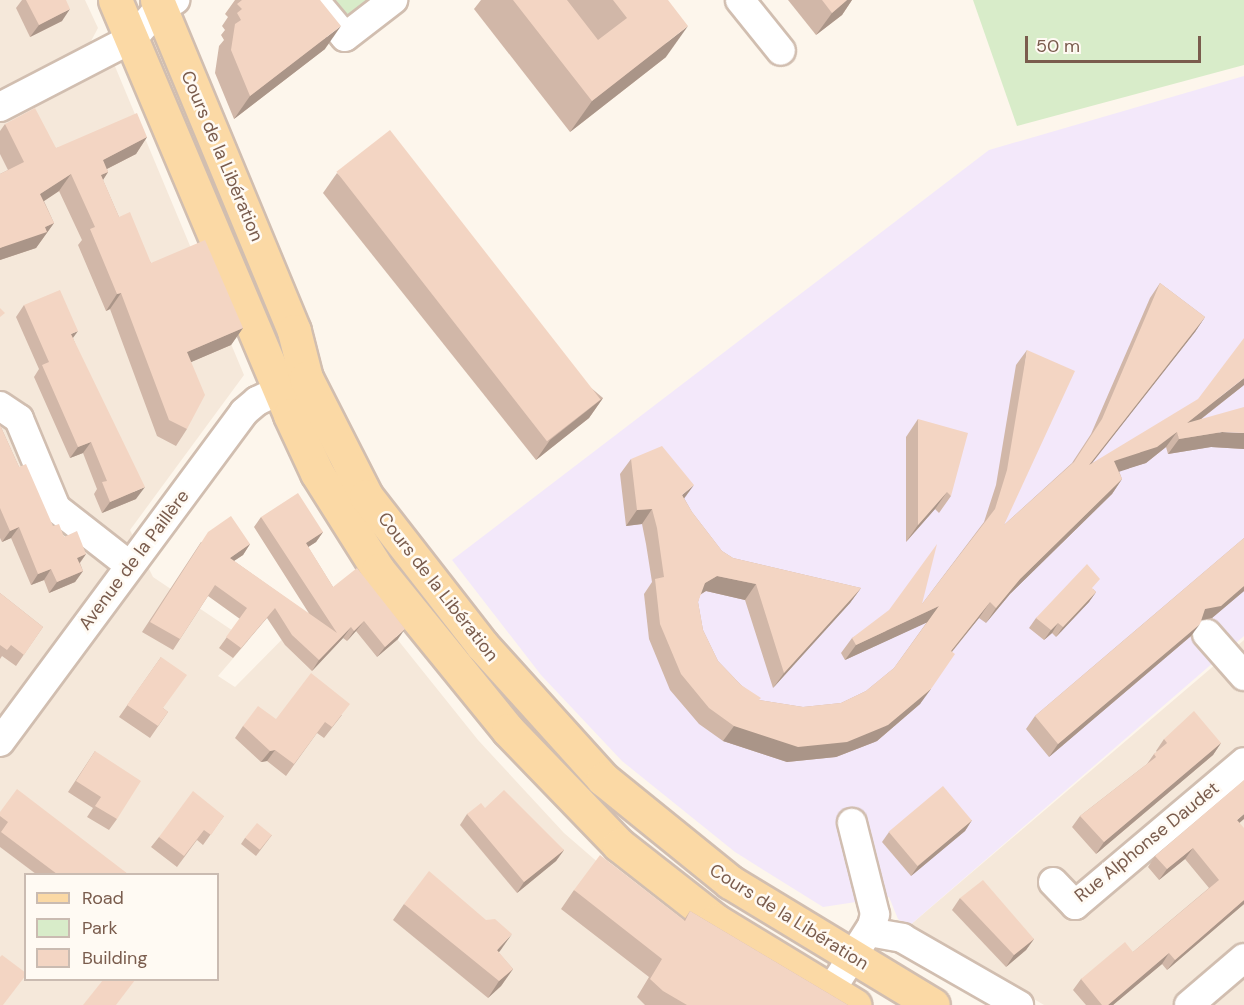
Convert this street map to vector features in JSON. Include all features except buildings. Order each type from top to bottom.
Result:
[{"type":"main road","name":"Cours de la Libération","points":[[115,0],[292,384],[366,496],[482,645],[566,742],[646,818],[705,864],[860,944],[933,1005]]},
{"type":"main road","name":"Cours de la Libération","points":[[161,2],[294,331],[292,384],[317,473],[374,564],[508,730],[619,845],[683,898],[842,998],[870,1005]]},
{"type":"main road","points":[[133,38],[145,42],[158,58],[235,236],[272,277]]},
{"type":"main road","points":[[584,811],[626,827],[695,883],[794,940],[860,944]]},
{"type":"street","points":[[314,0],[345,37],[387,2]]},
{"type":"street","points":[[740,0],[781,51]]},
{"type":"street","points":[[0,107],[133,38],[161,2]]},
{"type":"street","name":"Avenue de la Paillère","points":[[0,742],[244,412],[292,384]]},
{"type":"street","points":[[0,406],[19,419],[56,508],[129,566]]},
{"type":"street","points":[[1207,634],[1244,676]]},
{"type":"street","name":"Rue Alphonse Daudet","points":[[1053,882],[1075,905],[1244,762]]},
{"type":"street","points":[[842,998],[860,944],[875,914],[874,900],[852,823]]},
{"type":"street","points":[[860,944],[902,938],[1019,1005]]},
{"type":"street","points":[[1189,1005],[1244,958]]},
{"type":"shaded area","points":[[0,0],[85,0],[98,28],[90,43],[102,70],[114,64],[244,375],[130,530],[153,577],[248,641],[218,676],[235,687],[317,604],[349,579],[478,740],[564,833],[616,878],[804,1005],[0,1005]]},
{"type":"shaded area","points":[[1244,76],[1244,636],[909,926],[898,919],[889,897],[823,907],[735,852],[622,761],[541,675],[452,560],[989,150]]},
{"type":"shaded area","points":[[1244,640],[1244,1005],[1044,1005],[909,926]]},
{"type":"green space","points":[[329,0],[367,0],[348,16],[339,13]]},
{"type":"green space","points":[[973,0],[1244,0],[1244,65],[1017,126]]}]
